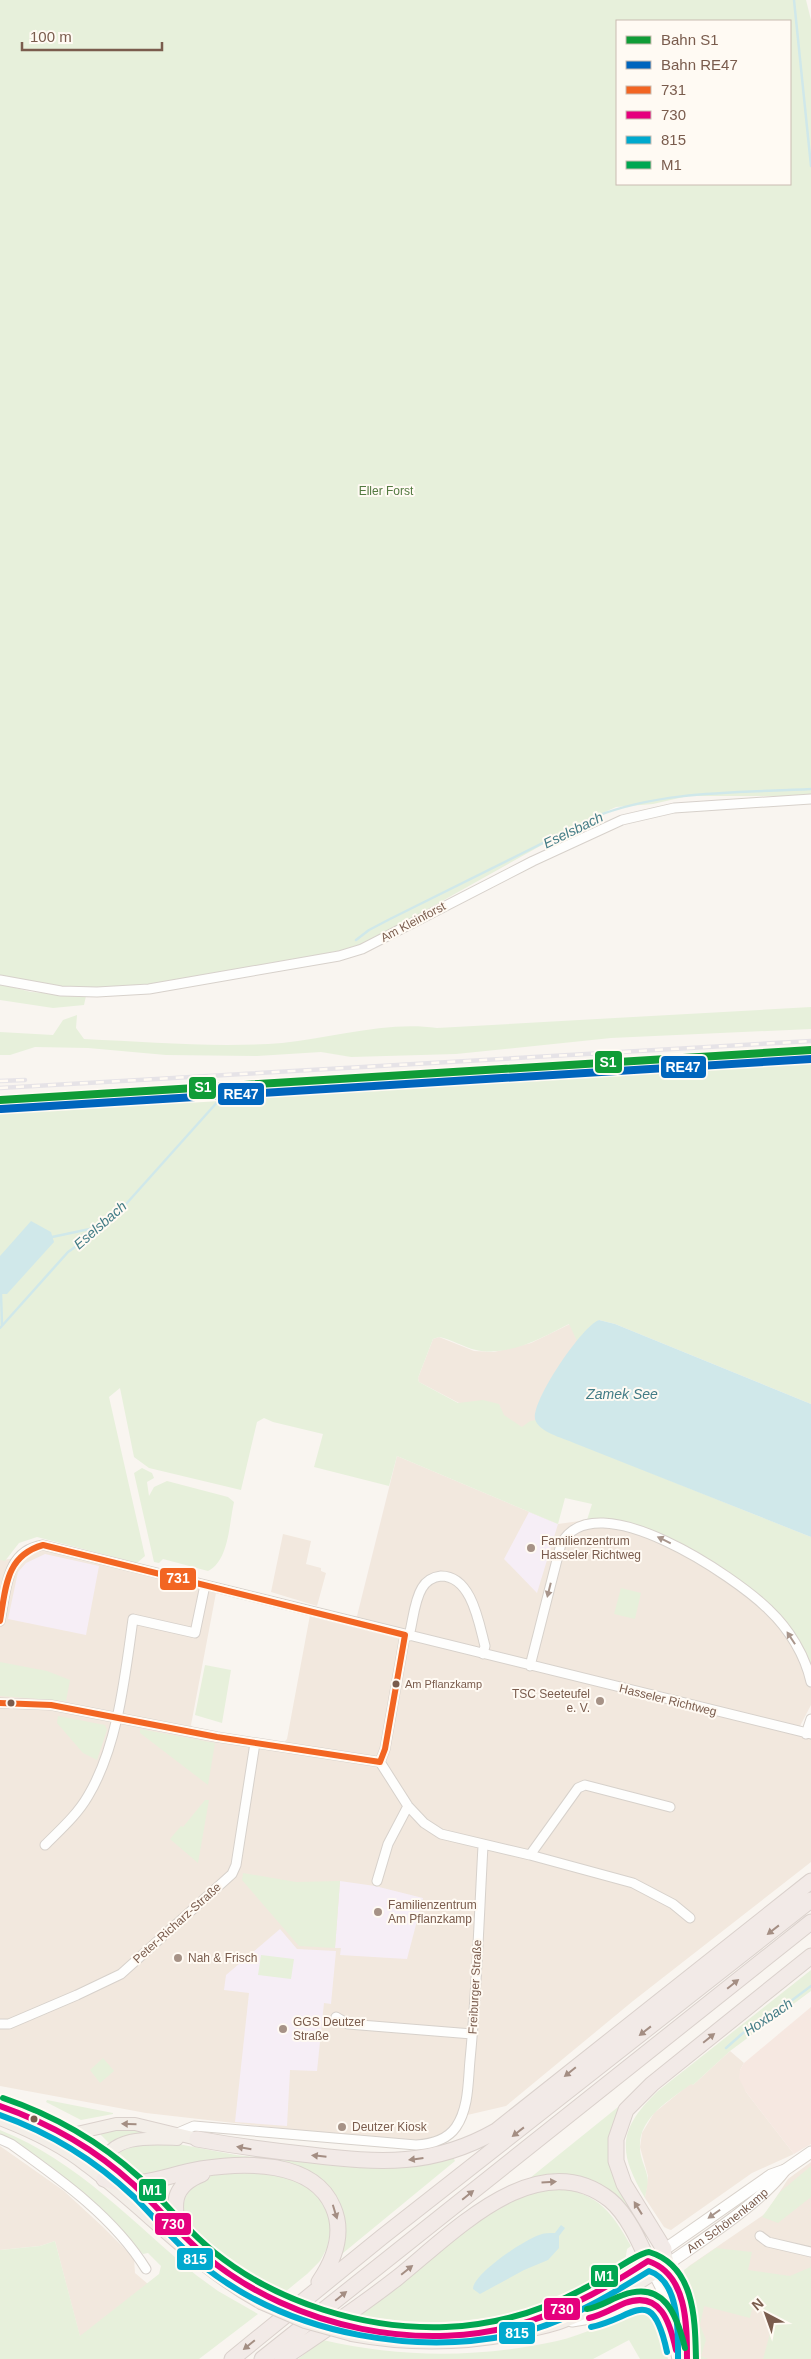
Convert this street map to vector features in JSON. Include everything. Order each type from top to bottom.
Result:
[{"type":"highway","points":[[196,2132],[256,2150],[380,2162],[426,2158],[447,2153],[496,2131],[811,1881]]},
{"type":"highway","points":[[232,2359],[811,1900]]},
{"type":"highway","points":[[262,2359],[811,1922]]},
{"type":"highway","points":[[660,2263],[624,2184],[616,2161],[615,2145],[617,2133],[626,2110],[652,2084],[811,1956]]},
{"type":"highway","points":[[469,2170],[496,2131]]},
{"type":"highway","points":[[104,2179],[121,2184],[133,2184],[164,2180],[200,2169],[265,2166],[287,2169],[304,2176],[319,2186],[329,2198],[337,2215],[337,2246],[330,2266],[307,2298]]},
{"type":"highway","points":[[180,2233],[174,2208],[180,2191],[194,2178],[223,2168]]},
{"type":"highway","points":[[282,2359],[395,2280],[491,2204],[531,2184],[569,2182],[580,2184],[600,2193],[620,2210],[660,2263]]},
{"type":"main road","name":"Am Schönenkamp","points":[[0,2106],[45,2123],[68,2135],[104,2159],[133,2184],[180,2233],[222,2269],[265,2300]]},
{"type":"main road","name":"Am Schönenkamp","points":[[0,2119],[38,2135],[65,2150],[104,2179],[204,2267],[265,2300],[314,2315],[356,2332],[400,2342],[455,2343],[491,2338],[561,2323],[635,2286],[660,2263]]},
{"type":"main road","points":[[68,2135],[126,2124],[147,2126],[171,2136]]},
{"type":"main road","points":[[104,2179],[102,2169],[104,2159],[124,2143],[141,2138],[196,2132]]},
{"type":"main road","name":"Am Schönenkamp","points":[[356,2332],[426,2335],[494,2329],[525,2322],[588,2298],[660,2263]]},
{"type":"street","name":"Am Kleinforst","points":[[0,980],[61,991],[97,992],[148,989],[340,956],[362,949],[533,860],[622,820],[674,808],[811,799]]},
{"type":"street","points":[[530,1666],[561,1544],[570,1530],[591,1523],[629,1528],[655,1536],[701,1560],[732,1580],[770,1610],[786,1630],[800,1652],[811,1682]]},
{"type":"street","name":"Hasseler Richtweg","points":[[0,1621],[13,1565],[20,1555],[32,1547],[43,1545],[809,1734],[811,1719]]},
{"type":"street","points":[[380,1762],[385,1749],[407,1635],[423,1586],[434,1578],[446,1577],[460,1583],[469,1597],[485,1646],[483,1654]]},
{"type":"street","points":[[46,1845],[69,1822],[88,1796],[117,1719],[133,1619],[195,1633],[205,1585]]},
{"type":"street","points":[[0,1703],[51,1705],[117,1719],[255,1743],[380,1762],[408,1806],[424,1823],[441,1834],[483,1846],[530,1855],[633,1883],[673,1904],[690,1918]]},
{"type":"street","name":"Peter-Richarz-Straße","points":[[0,2024],[9,2024],[121,1974],[232,1874],[236,1865],[255,1743]]},
{"type":"street","points":[[530,1855],[578,1788],[585,1786],[670,1807]]},
{"type":"street","points":[[377,1881],[388,1844],[408,1806]]},
{"type":"street","name":"Freiburger Straße","points":[[196,2132],[416,2145],[436,2142],[445,2138],[457,2126],[465,2102],[472,2034],[483,1846]]},
{"type":"street","points":[[336,2017],[348,2024],[472,2034]]},
{"type":"street","points":[[0,2139],[11,2144],[71,2189],[108,2222],[146,2268]]},
{"type":"street","name":"Am Schönenkamp","points":[[660,2263],[771,2176],[785,2170],[811,2152]]},
{"type":"street","points":[[760,2236],[768,2242],[811,2252]]},
{"type":"street","points":[[660,2263],[674,2279],[682,2302],[686,2325],[687,2359]]},
{"type":"street","points":[[660,2263],[678,2359]]},
{"type":"street","points":[[561,2323],[596,2317],[630,2302],[640,2300],[656,2304],[670,2321]]},
{"type":"shaded area","points":[[570,1324],[582,1347],[526,1438],[419,1382],[418,1378],[433,1339],[439,1337],[474,1351],[494,1352],[531,1343]]},
{"type":"shaded area","points":[[397,1456],[558,1524],[587,1520],[610,1522],[654,1534],[770,1609],[811,1678],[811,1705],[800,1726],[811,1734],[811,1862],[633,2001],[506,2106],[463,2116],[448,2133],[418,2144],[146,2113],[0,2086],[0,1560],[20,1558],[43,1549],[216,1593],[191,1725],[196,1734],[279,1748],[287,1739],[310,1615],[357,1616]]},
{"type":"shaded area","name":"Familienzentrum Hasseler Richtweg","points":[[529,1512],[558,1524],[537,1593],[504,1559]]},
{"type":"shaded area","points":[[283,1534],[311,1541],[306,1564],[321,1568],[321,1571],[326,1573],[317,1606],[271,1592]]},
{"type":"shaded area","points":[[45,1554],[99,1566],[86,1635],[8,1619],[18,1572],[26,1563]]},
{"type":"shaded area","name":"Familienzentrum Am Pflanzkamp","points":[[340,1881],[375,1886],[423,1898],[407,1959],[340,1955],[341,1948],[335,1948]]},
{"type":"shaded area","name":"GGS Deutzer Straße","points":[[280,1929],[297,1949],[336,1951],[331,2004],[324,2003],[317,2071],[290,2070],[287,2126],[235,2122],[249,1993],[224,1990],[226,1975]]},
{"type":"shaded area","points":[[811,2007],[811,2144],[794,2154],[746,2092],[739,2078],[740,2070],[744,2063]]},
{"type":"shaded area","points":[[730,2051],[744,2063],[740,2070],[746,2092],[794,2154],[752,2173],[671,2230],[668,2229],[664,2227],[645,2198],[648,2176],[640,2147],[642,2133],[654,2113],[691,2083],[693,2085]]},
{"type":"shaded area","points":[[0,2146],[64,2191],[103,2227],[134,2258],[135,2273],[148,2284],[80,2337],[55,2241],[40,2246],[0,2250]]},
{"type":"shaded area","points":[[811,2162],[811,2359],[696,2359],[694,2312],[684,2272],[689,2266],[766,2213],[788,2179]]},
{"type":"green space","name":"Eller Forst","points":[[0,0],[806,0],[811,20],[811,796],[688,796],[653,804],[616,807],[585,821],[360,947],[134,988],[61,989],[0,978]]},
{"type":"green space","points":[[0,984],[31,992],[86,996],[84,1005],[53,1008],[0,1000]]},
{"type":"green space","points":[[811,1007],[811,1029],[611,1038],[456,1054],[351,1057],[321,1052],[257,1056],[166,1055],[88,1048],[35,1047],[10,1055],[0,1055],[0,1032],[53,1035],[63,1020],[77,1015],[76,1028],[84,1039],[232,1045],[301,1041],[379,1028],[418,1026],[437,1028]]},
{"type":"green space","points":[[811,1061],[811,1404],[615,1324],[599,1320],[577,1341],[569,1324],[524,1345],[500,1351],[476,1350],[439,1337],[433,1339],[418,1378],[419,1382],[458,1403],[483,1400],[499,1404],[504,1415],[522,1427],[530,1421],[536,1420],[549,1432],[811,1537],[811,1678],[789,1631],[698,1556],[610,1522],[587,1520],[592,1504],[565,1498],[558,1524],[397,1456],[389,1486],[314,1467],[323,1434],[273,1422],[264,1418],[257,1422],[241,1490],[149,1468],[134,1457],[120,1388],[109,1397],[145,1556],[137,1563],[37,1537],[19,1543],[5,1561],[0,1560],[0,1111]]},
{"type":"green space","points":[[142,1468],[152,1473],[154,1478],[147,1482],[149,1496],[154,1487],[167,1481],[228,1497],[234,1502],[224,1551],[215,1566],[208,1571],[163,1559],[159,1563],[154,1562],[134,1473]]},
{"type":"green space","points":[[621,1588],[641,1593],[635,1619],[614,1614]]},
{"type":"green space","points":[[0,1662],[47,1671],[70,1680],[66,1701],[0,1696]]},
{"type":"green space","points":[[205,1665],[231,1670],[222,1723],[195,1715]]},
{"type":"green space","points":[[58,1716],[105,1725],[107,1730],[97,1760],[83,1753],[57,1723]]},
{"type":"green space","points":[[140,1729],[215,1743],[208,1785],[140,1733]]},
{"type":"green space","points":[[205,1800],[209,1800],[198,1863],[170,1839],[181,1826],[183,1827]]},
{"type":"green space","points":[[243,1873],[296,1882],[340,1881],[335,1948],[299,1946],[242,1880]]},
{"type":"green space","points":[[261,1955],[294,1959],[291,1979],[258,1975]]},
{"type":"green space","points":[[811,1970],[811,1991],[730,2051],[693,2085],[691,2084],[665,2103],[650,2119],[644,2128],[640,2148],[648,2177],[645,2198],[636,2182],[626,2154],[629,2130],[635,2118],[658,2091]]},
{"type":"green space","points":[[103,2058],[114,2071],[100,2083],[90,2070]]},
{"type":"green space","points":[[47,2100],[113,2114],[81,2120],[46,2102]]},
{"type":"green space","points":[[618,2107],[620,2109],[610,2137],[648,2235],[645,2237],[625,2210],[600,2185],[579,2177],[532,2181],[530,2178]]},
{"type":"green space","points":[[0,2130],[55,2158],[127,2214],[196,2275],[218,2291],[258,2314],[199,2359],[0,2359],[0,2250],[40,2246],[55,2241],[80,2336],[159,2274],[161,2266],[148,2253],[143,2254],[76,2188],[40,2159],[0,2136]]},
{"type":"green space","points":[[107,2130],[138,2130],[144,2132],[111,2145],[98,2132]]},
{"type":"green space","points":[[142,2144],[178,2144],[236,2155],[289,2161],[453,2157],[455,2161],[337,2258],[341,2215],[289,2165],[146,2178],[118,2152]]},
{"type":"green space","points":[[811,2166],[811,2197],[778,2223],[762,2217],[780,2192]]},
{"type":"green space","points":[[265,2172],[297,2177],[326,2201],[331,2227],[327,2248],[320,2261],[285,2292],[260,2280],[215,2252],[192,2232],[183,2217],[187,2194],[197,2185],[210,2178],[209,2175]]},
{"type":"green space","points":[[561,2188],[586,2195],[604,2207],[611,2215],[631,2246],[627,2249],[625,2262],[594,2281],[562,2296],[530,2308],[497,2316],[463,2321],[428,2322],[357,2315],[478,2221],[514,2198],[548,2189]]},
{"type":"green space","points":[[716,2248],[752,2252],[748,2270],[790,2276],[811,2267],[811,2359],[763,2359],[775,2315],[752,2309],[750,2318],[704,2306],[700,2325],[706,2340],[701,2356],[708,2359],[695,2359],[693,2313],[684,2270]]},
{"type":"green space","points":[[646,2311],[656,2320],[668,2359],[640,2359],[629,2340],[593,2359],[298,2359],[323,2340],[352,2346],[410,2353],[469,2353],[528,2347],[567,2338],[635,2312]]},
{"type":"water","points":[[31,1221],[51,1232],[54,1242],[7,1294],[0,1294],[0,1256]]},
{"type":"water","name":"Zamek See","points":[[599,1320],[615,1324],[811,1404],[811,1537],[558,1437],[537,1424],[535,1419],[536,1410],[549,1381],[581,1335]]},
{"type":"water","points":[[561,2225],[565,2228],[559,2236],[559,2248],[548,2260],[524,2270],[480,2294],[473,2289],[481,2275],[500,2258],[532,2238],[543,2234],[555,2233]]},
{"type":"waterway","points":[[794,0],[811,166]]},
{"type":"waterway","name":"Eselsbach","points":[[356,940],[369,930],[390,919],[597,816],[649,801],[675,797],[730,792],[811,789]]},
{"type":"waterway","name":"Eselsbach","points":[[0,1328],[68,1252],[105,1226],[118,1213],[220,1099]]},
{"type":"waterway","points":[[52,1237],[104,1226]]},
{"type":"waterway","points":[[1,1294],[2,1325]]},
{"type":"waterway","name":"Hoxbach","points":[[726,2048],[743,2033],[763,2022],[811,1986]]},
{"type":"railway","points":[[0,1088],[811,1041]]},
{"type":"railway","points":[[0,1081],[25,1080]]},
{"type":"rail line","name":"S1","points":[[0,1100],[811,1050]]},
{"type":"rail line","name":"RE47","points":[[1,1109],[811,1059]]},
{"type":"transit line","name":"731","points":[[0,1621],[6,1585],[14,1565],[30,1550],[43,1545],[405,1635]]},
{"type":"transit line","name":"731","points":[[380,1762],[385,1749],[405,1635]]},
{"type":"transit line","name":"731","points":[[0,1703],[51,1705],[217,1737],[380,1762]]},
{"type":"transit line","name":"M1","points":[[3,2098],[40,2112],[92,2141],[139,2177],[214,2252],[265,2286],[323,2310],[384,2324],[415,2327],[465,2326],[501,2320],[536,2310],[570,2296],[618,2267],[649,2252],[664,2259],[676,2269],[684,2281],[693,2311],[696,2359]]},
{"type":"transit line","name":"730","points":[[0,2106],[36,2120],[70,2138],[103,2159],[133,2184],[208,2258],[242,2282],[280,2302],[320,2318],[362,2329],[405,2335],[447,2336],[490,2331],[530,2321],[561,2309],[606,2287],[648,2261],[661,2268],[671,2277],[677,2288],[685,2316],[687,2359]]},
{"type":"transit line","name":"815","points":[[0,2115],[55,2139],[104,2171],[134,2197],[203,2266],[238,2290],[277,2310],[317,2325],[360,2335],[403,2341],[447,2342],[490,2338],[532,2330],[563,2319],[649,2271],[667,2285],[672,2296],[677,2322],[678,2359]]},
{"type":"transit line","name":"M1","points":[[587,2309],[623,2295],[649,2292],[659,2296],[673,2313],[685,2348]]},
{"type":"transit line","name":"730","points":[[589,2318],[625,2303],[637,2300],[647,2301],[655,2305],[667,2320],[676,2350]]},
{"type":"transit line","name":"815","points":[[591,2327],[606,2323],[630,2312],[648,2311],[655,2317],[667,2352]]},
{"type":"place","name":"Familienzentrum Hasseler Richtweg","points":[[531,1548]]},
{"type":"place","name":"Am Pflanzkamp","points":[[396,1684]]},
{"type":"place","name":"TSC Seeteufel e. V.","points":[[600,1701]]},
{"type":"place","name":"Familienzentrum Am Pflanzkamp","points":[[378,1912]]},
{"type":"place","name":"Nah & Frisch","points":[[178,1958]]},
{"type":"place","name":"GGS Deutzer Straße","points":[[283,2029]]},
{"type":"place","name":"Deutzer Kiosk","points":[[342,2127]]}]
